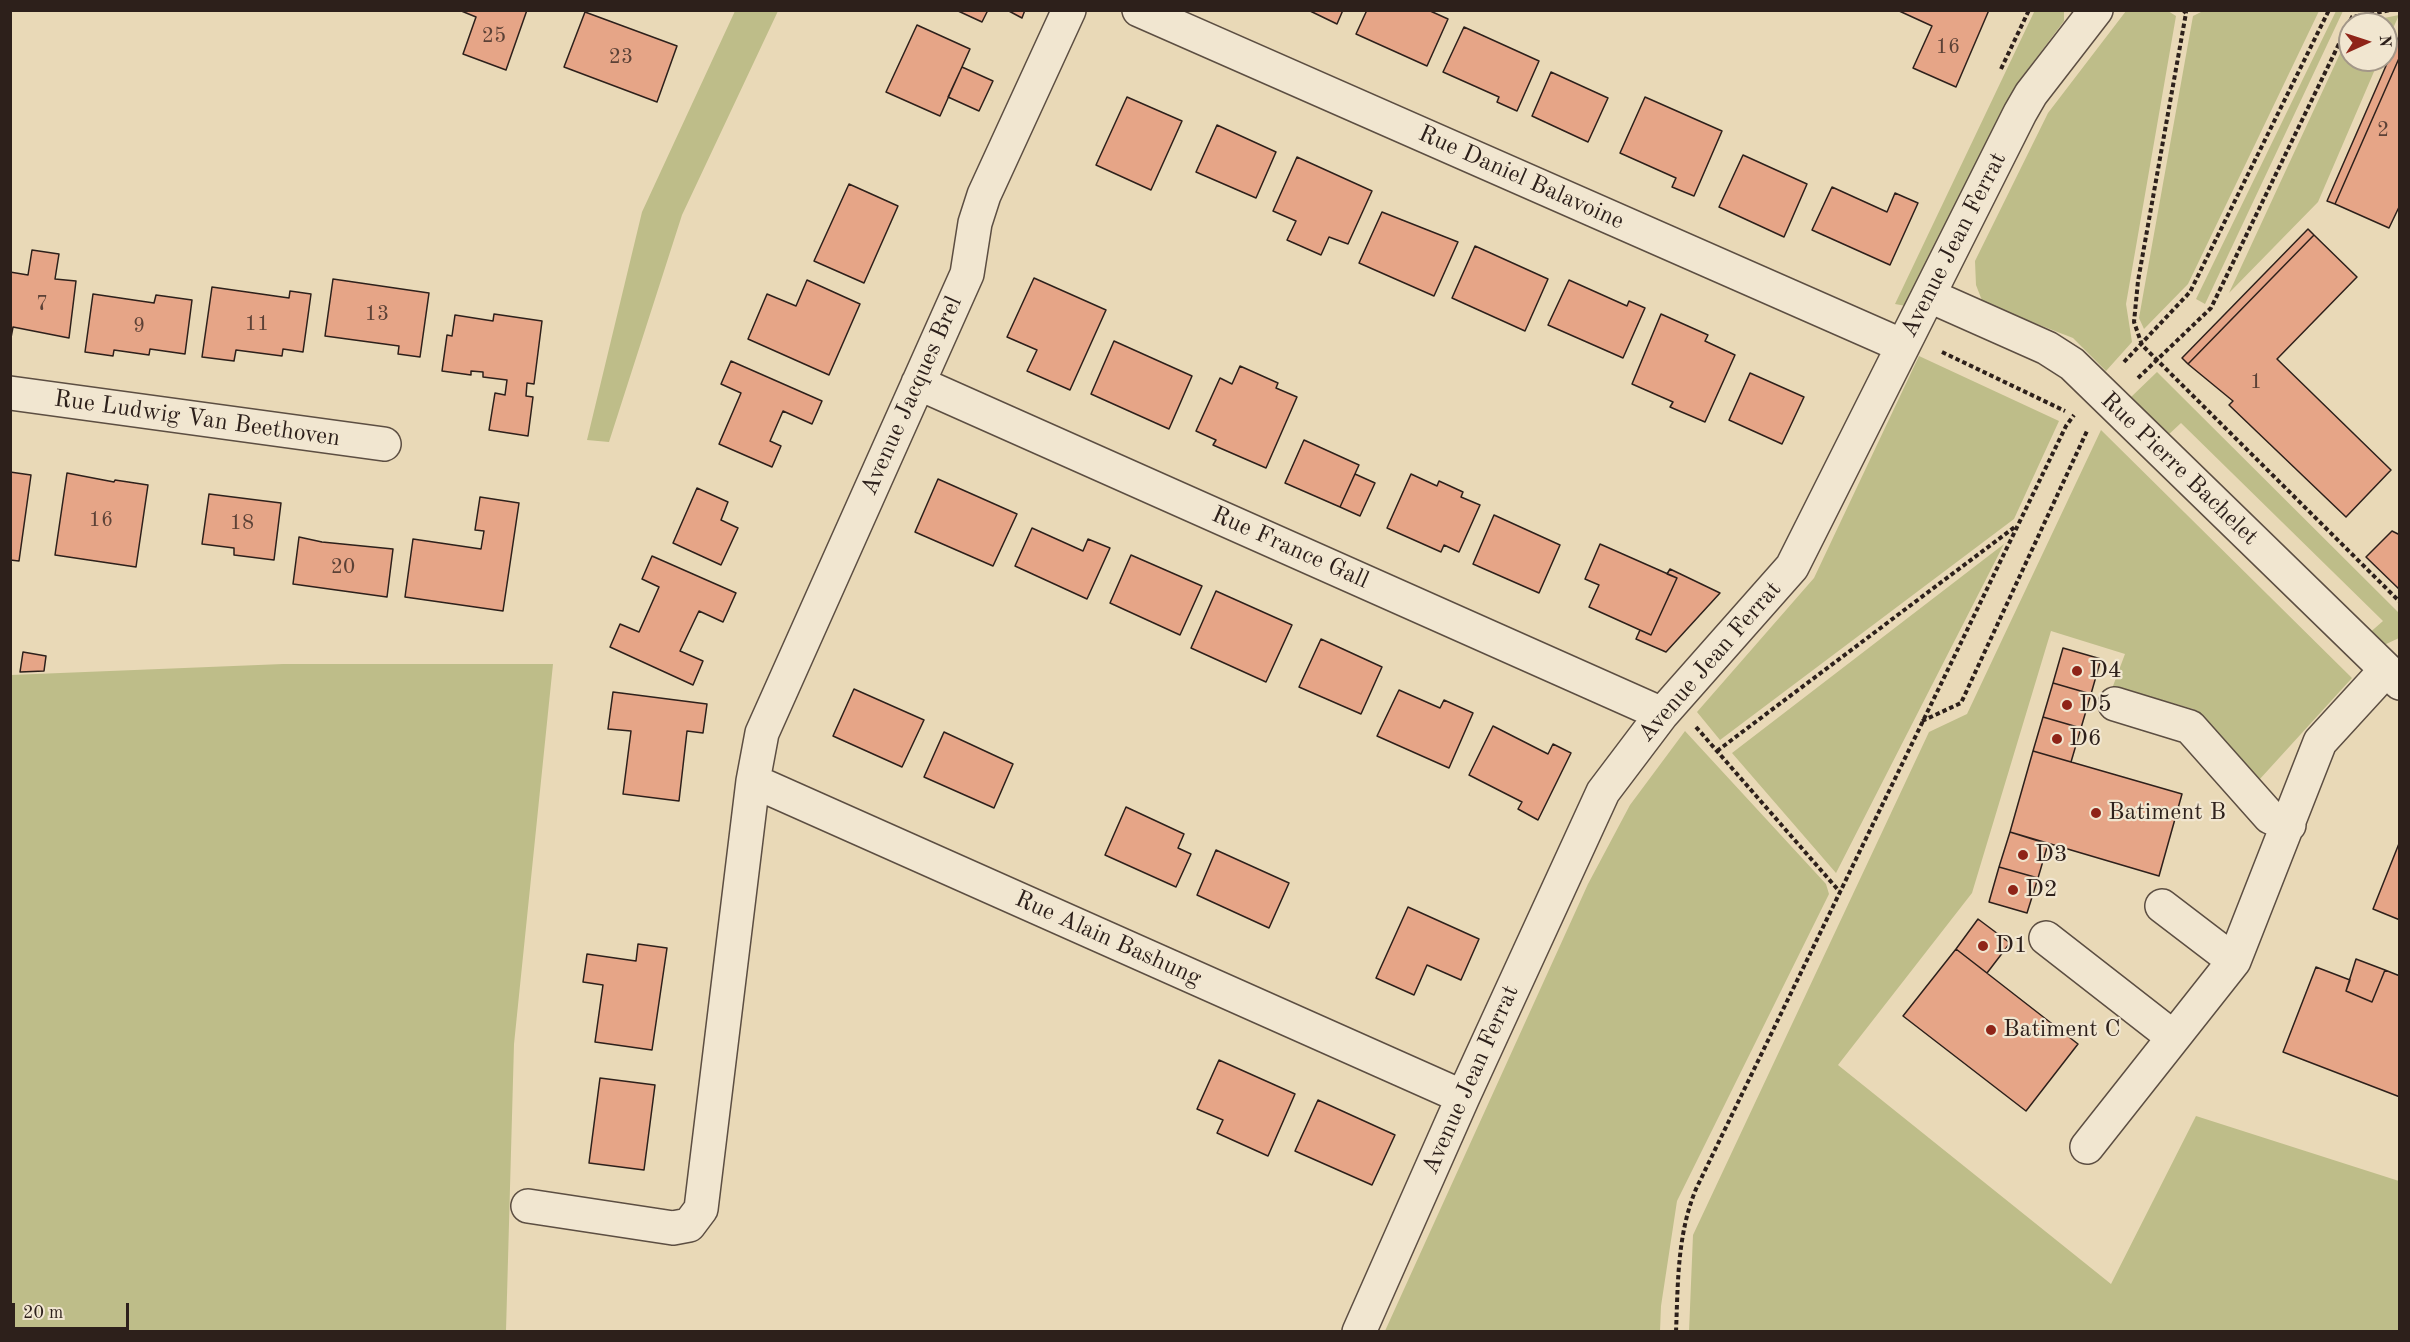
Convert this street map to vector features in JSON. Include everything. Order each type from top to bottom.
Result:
[{"type":"street","name":"Avenue Jacques Brel","points":[[528,1206],[674,1228],[689,1225],[701,1209],[753,781],[762,733],[967,274],[975,224],[984,195],[1069,10]]},
{"type":"street","name":"Rue Daniel Balavoine","points":[[1139,10],[1906,341]]},
{"type":"street","name":"Avenue Jean Ferrat","points":[[1359,1332],[1593,811],[1614,775],[1662,714],[1792,567],[2020,113],[2031,94],[2096,10]]},
{"type":"street","name":"Rue Pierre Bachelet","points":[[1930,296],[2047,348],[2072,364],[2396,680]]},
{"type":"street","name":"Rue France Gall","points":[[918,383],[1662,714]]},
{"type":"street","name":"Rue Ludwig Van Beethoven","points":[[10,393],[384,444]]},
{"type":"street","points":[[2087,1147],[2235,961],[2320,742],[2396,680]]},
{"type":"street","points":[[2115,704],[2190,727],[2270,817],[2289,825]]},
{"type":"street","name":"Rue Alain Bashung","points":[[753,781],[1463,1097]]},
{"type":"street","points":[[2162,906],[2235,961]]},
{"type":"street","points":[[2046,938],[2173,1037]]},
{"type":"path","points":[[1922,722],[1961,703],[2104,396],[2142,345],[2190,292],[2329,10]]},
{"type":"path","points":[[1676,1332],[1680,1243],[1688,1209],[1922,722],[2073,416],[2156,362],[2211,308],[2352,17],[2391,10]]},
{"type":"path","points":[[2187,11],[2138,281],[2134,322],[2142,345],[2156,362],[2400,602]]},
{"type":"path","points":[[1906,341],[2073,416]]},
{"type":"path","points":[[1717,751],[2018,525]]},
{"type":"path","points":[[1662,714],[1690,720],[1840,892]]},
{"type":"shaded area","points":[[2035,10],[2064,11],[2064,21],[2016,85],[1906,306],[1895,304]]},
{"type":"shaded area","points":[[2205,10],[2319,11],[2188,284],[2144,329],[2139,318],[2193,16]]},
{"type":"shaded area","points":[[735,11],[778,11],[682,215],[609,442],[587,440],[642,212]]},
{"type":"shaded area","points":[[2126,11],[2168,11],[2176,16],[2126,304],[2132,342],[2106,371],[2073,338],[1983,303],[1976,285],[1975,261],[2048,113]]},
{"type":"shaded area","points":[[2336,11],[2343,11],[2338,12],[2338,22],[2205,304],[2196,299]]},
{"type":"shaded area","points":[[2338,58],[2338,72],[2374,72],[2318,202],[2229,293]]},
{"type":"shaded area","points":[[1919,356],[2059,421],[2014,519],[1720,740],[1697,712],[1814,578]]},
{"type":"shaded area","points":[[2157,372],[2399,613],[2399,638],[2384,645],[2367,635],[2383,621],[2181,423],[2167,436],[2130,398]]},
{"type":"shaded area","points":[[2101,430],[2352,678],[2259,780],[2193,709],[2113,686],[2125,654],[2051,631],[1972,893],[1838,1065],[2111,1284],[2196,1116],[2399,1181],[2399,1331],[1689,1332],[1693,1235],[1929,732],[1967,714]]},
{"type":"shaded area","points":[[2004,544],[1836,873],[1732,753]]},
{"type":"shaded area","points":[[283,664],[553,664],[514,1044],[506,1331],[11,1331],[11,675]]},
{"type":"shaded area","points":[[1685,731],[1826,884],[1829,894],[1677,1201],[1661,1306],[1660,1331],[1385,1331],[1588,884],[1630,805]]},
{"type":"building","points":[[459,10],[527,10],[506,70],[463,54],[476,17]]},
{"type":"building","points":[[956,10],[988,10],[982,22]]},
{"type":"building","points":[[1007,10],[1025,10],[1022,18]]},
{"type":"building","points":[[1308,10],[1343,10],[1337,24]]},
{"type":"building","points":[[1367,10],[1428,10],[1448,19],[1427,66],[1356,34]]},
{"type":"building","points":[[1897,10],[1989,10],[1956,87],[1913,68],[1932,26]]},
{"type":"building","points":[[585,12],[677,46],[657,102],[564,67]]},
{"type":"building","points":[[917,25],[970,49],[940,116],[886,92]]},
{"type":"building","points":[[1464,27],[1539,61],[1517,111],[1497,102],[1499,97],[1443,72]]},
{"type":"building","points":[[2399,36],[2400,56],[2398,61]]},
{"type":"building","points":[[2400,56],[2400,205],[2389,228],[2335,204],[2393,72],[2398,72]]},
{"type":"building","points":[[962,67],[993,81],[979,111],[948,97]]},
{"type":"building","points":[[1551,72],[1608,98],[1588,142],[1532,116]]},
{"type":"building","points":[[2383,72],[2393,72],[2335,204],[2327,201]]},
{"type":"building","points":[[1127,97],[1182,121],[1151,190],[1096,165]]},
{"type":"building","points":[[1645,97],[1722,131],[1694,196],[1672,187],[1676,178],[1620,153]]},
{"type":"building","points":[[1217,125],[1276,152],[1256,198],[1196,172]]},
{"type":"building","points":[[1743,155],[1807,184],[1784,237],[1719,207]]},
{"type":"building","points":[[1297,157],[1372,191],[1348,244],[1329,237],[1321,255],[1287,240],[1296,221],[1273,211]]},
{"type":"building","points":[[849,184],[898,206],[864,283],[814,261]]},
{"type":"building","points":[[1832,187],[1887,212],[1895,193],[1918,203],[1890,265],[1812,230]]},
{"type":"building","points":[[1382,212],[1458,242],[1434,296],[1359,263]]},
{"type":"building","points":[[2308,229],[2314,235],[2188,364],[2182,358]]},
{"type":"building","points":[[2314,235],[2357,277],[2277,359],[2391,470],[2346,517],[2229,405],[2233,401],[2188,364]]},
{"type":"building","points":[[1475,246],[1548,279],[1525,331],[1452,298]]},
{"type":"building","points":[[32,250],[59,254],[55,279],[76,281],[69,338],[13,327],[10,343],[10,272],[28,275]]},
{"type":"building","points":[[1034,278],[1106,310],[1070,390],[1027,371],[1037,350],[1007,337]]},
{"type":"building","points":[[333,279],[429,293],[420,357],[398,354],[399,346],[325,336]]},
{"type":"building","points":[[807,280],[860,304],[829,375],[748,339],[767,294],[796,306]]},
{"type":"building","points":[[1569,280],[1627,306],[1629,301],[1645,308],[1623,358],[1548,325]]},
{"type":"building","points":[[212,287],[289,298],[290,291],[311,294],[303,352],[283,349],[282,356],[236,350],[234,361],[202,357]]},
{"type":"building","points":[[93,294],[154,303],[156,295],[192,300],[185,354],[150,349],[149,355],[114,350],[113,356],[85,352]]},
{"type":"building","points":[[494,314],[542,321],[534,384],[527,383],[526,396],[533,397],[528,436],[489,430],[495,393],[505,395],[507,380],[483,377],[483,372],[471,371],[471,375],[442,371],[447,335],[452,336],[455,315],[493,321]]},
{"type":"building","points":[[1661,314],[1708,335],[1705,341],[1735,355],[1705,422],[1670,407],[1673,402],[1632,384]]},
{"type":"building","points":[[1114,341],[1192,376],[1169,429],[1091,394]]},
{"type":"building","points":[[731,361],[822,401],[812,424],[783,411],[770,441],[781,446],[772,467],[719,444],[741,393],[721,384]]},
{"type":"building","points":[[1240,366],[1278,383],[1276,388],[1297,397],[1266,468],[1213,445],[1216,440],[1196,431],[1220,378],[1232,384]]},
{"type":"building","points":[[1750,373],[1804,397],[1782,444],[1729,420]]},
{"type":"building","points":[[1304,440],[1359,465],[1340,507],[1285,483]]},
{"type":"building","points":[[10,472],[31,475],[19,561],[10,560]]},
{"type":"building","points":[[67,473],[114,482],[115,480],[148,485],[136,567],[55,555]]},
{"type":"building","points":[[1355,474],[1375,483],[1360,516],[1340,507]]},
{"type":"building","points":[[1411,474],[1437,486],[1439,481],[1463,492],[1461,497],[1480,505],[1459,552],[1444,545],[1441,552],[1387,528]]},
{"type":"building","points":[[938,479],[1017,514],[993,566],[915,532]]},
{"type":"building","points":[[697,488],[728,502],[721,520],[738,528],[721,565],[673,543]]},
{"type":"building","points":[[209,494],[281,503],[274,560],[234,555],[234,548],[202,544]]},
{"type":"building","points":[[480,497],[519,503],[503,611],[405,597],[413,539],[481,549],[484,531],[475,530]]},
{"type":"building","points":[[1494,515],[1560,545],[1539,593],[1473,564]]},
{"type":"building","points":[[1032,528],[1083,551],[1088,539],[1110,548],[1087,599],[1015,566]]},
{"type":"building","points":[[2392,531],[2400,535],[2400,590],[2366,557]]},
{"type":"building","points":[[299,537],[322,542],[393,549],[387,597],[293,584]]},
{"type":"building","points":[[1600,544],[1677,578],[1651,635],[1589,607],[1599,585],[1585,579]]},
{"type":"building","points":[[1131,555],[1202,586],[1180,635],[1110,603]]},
{"type":"building","points":[[652,556],[736,593],[723,622],[699,611],[680,651],[703,661],[693,685],[610,647],[620,624],[639,632],[659,587],[642,579]]},
{"type":"building","points":[[1670,569],[1720,593],[1666,652],[1636,639],[1640,630],[1651,635],[1677,578],[1667,574]]},
{"type":"building","points":[[1216,591],[1292,625],[1266,682],[1191,648]]},
{"type":"building","points":[[1321,639],[1382,667],[1361,714],[1299,687]]},
{"type":"building","name":"D4","points":[[2063,648],[2101,659],[2091,694],[2053,683]]},
{"type":"building","points":[[23,652],[46,656],[44,671],[20,672]]},
{"type":"building","name":"D5","points":[[2053,683],[2091,694],[2081,728],[2043,717]]},
{"type":"building","points":[[854,689],[924,720],[902,767],[833,736]]},
{"type":"building","points":[[1399,690],[1440,708],[1444,700],[1473,713],[1449,768],[1377,736]]},
{"type":"building","points":[[613,692],[707,704],[703,733],[687,731],[679,801],[623,794],[631,731],[608,729]]},
{"type":"building","name":"D6","points":[[2043,717],[2081,728],[2071,762],[2033,751]]},
{"type":"building","points":[[1493,726],[1548,754],[1553,744],[1571,753],[1538,820],[1518,809],[1522,802],[1469,775]]},
{"type":"building","points":[[944,732],[1013,764],[994,808],[924,777]]},
{"type":"building","name":"Batiment B","points":[[2033,751],[2182,794],[2159,876],[2010,832]]},
{"type":"building","points":[[1126,807],[1184,834],[1178,848],[1191,854],[1176,887],[1105,855]]},
{"type":"building","name":"D3","points":[[2010,832],[2048,844],[2038,878],[1999,867]]},
{"type":"building","points":[[2400,841],[2400,920],[2373,909]]},
{"type":"building","points":[[1216,850],[1289,883],[1269,928],[1197,895]]},
{"type":"building","name":"D2","points":[[1999,867],[2038,878],[2027,913],[1989,902]]},
{"type":"building","points":[[1408,907],[1479,939],[1461,980],[1427,965],[1414,995],[1376,978]]},
{"type":"building","name":"D1","points":[[1978,919],[2010,943],[1987,973],[1956,949]]},
{"type":"building","points":[[638,944],[667,948],[652,1050],[595,1042],[603,985],[583,982],[587,954],[636,961]]},
{"type":"building","name":"Batiment C","points":[[1956,949],[2078,1044],[2026,1111],[1903,1016]]},
{"type":"building","points":[[2356,959],[2385,970],[2372,1002],[2346,991]]},
{"type":"building","points":[[2316,967],[2350,980],[2346,991],[2372,1002],[2385,970],[2400,976],[2400,1097],[2283,1052]]},
{"type":"building","points":[[1219,1060],[1295,1094],[1268,1156],[1217,1133],[1223,1120],[1197,1109]]},
{"type":"building","points":[[600,1078],[655,1085],[644,1170],[589,1163]]},
{"type":"building","points":[[1318,1100],[1395,1135],[1372,1185],[1295,1151]]},
{"type":"place","name":"D4","points":[[2077,671]]},
{"type":"place","name":"D5","points":[[2067,705]]},
{"type":"place","name":"D6","points":[[2057,739]]},
{"type":"place","name":"Batiment B","points":[[2096,813]]},
{"type":"place","name":"D3","points":[[2023,855]]},
{"type":"place","name":"D2","points":[[2013,890]]},
{"type":"place","name":"D1","points":[[1983,946]]},
{"type":"place","name":"Batiment C","points":[[1991,1030]]}]
